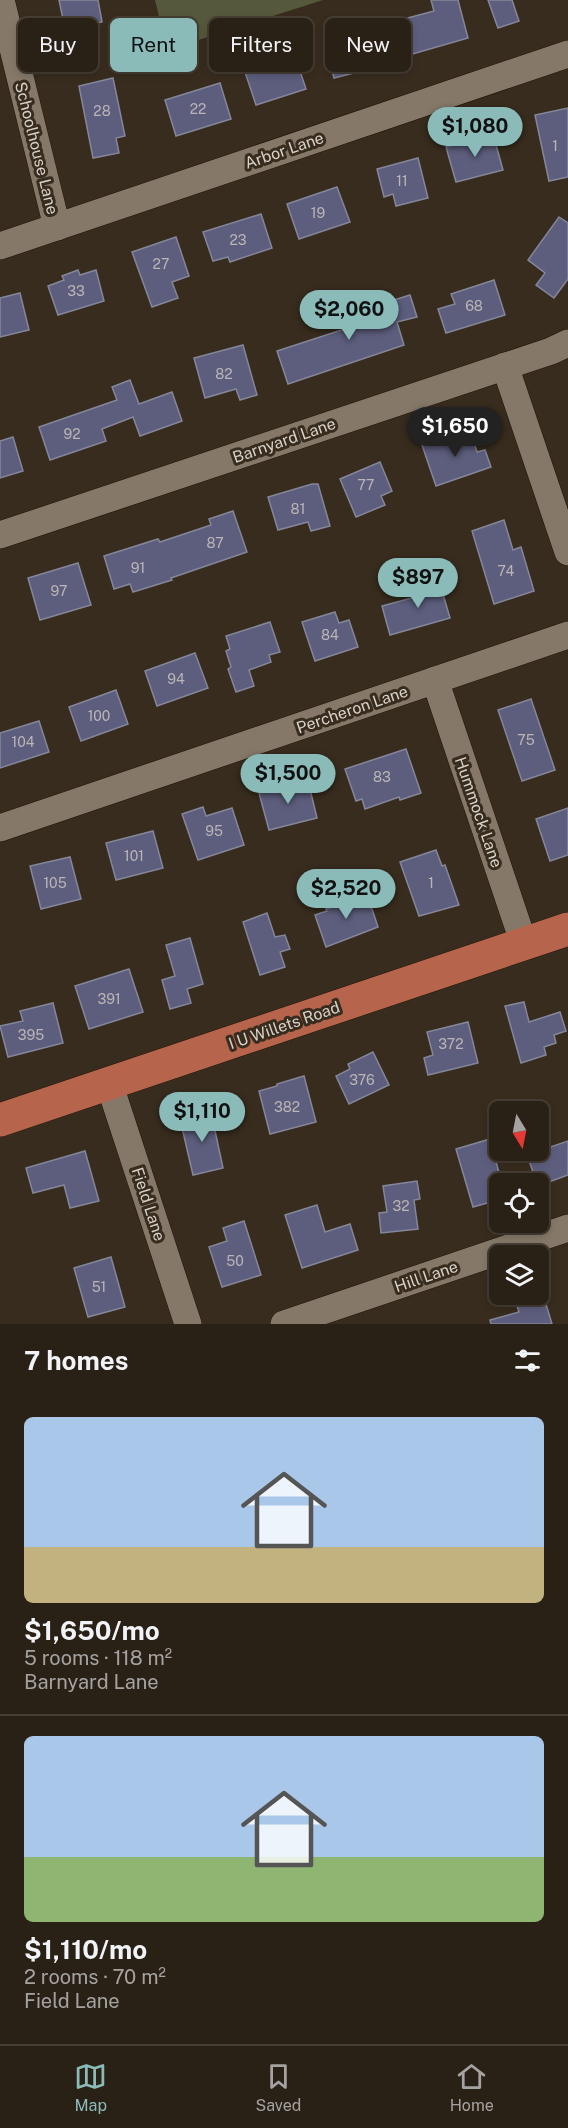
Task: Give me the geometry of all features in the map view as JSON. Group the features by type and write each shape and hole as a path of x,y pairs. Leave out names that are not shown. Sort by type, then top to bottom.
{"main road":[{"name":"I U Willets Road","path":"0,1120 568,929"}],"street":[{"name":"Schoolhouse Lane","path":"1,0 57,227"},
{"name":"Arbor Lane","path":"0,246 568,54"},
{"name":"Barnyard Lane","path":"0,535 551,351 568,343"},
{"path":"505,366 568,552"},
{"name":"Percheron Lane","path":"0,828 568,635"},
{"name":"Hummock Lane","path":"435,681 524,944"},
{"name":"Field Lane","path":"109,1083 188,1324"},
{"name":"Hill Lane","path":"284,1324 568,1228"}],"green space":[{"path":"155,0 323,0 267,18 209,18 209,37 197,40 197,18 159,18"}],"building":[{"path":"59,0 98,0 102,22 98,23 98,18 63,18"},
{"path":"431,0 458,0 468,38 411,54 411,18 408,18 434,11"},
{"path":"488,0 512,0 519,21 498,28"},
{"path":"245,72 300,72 306,89 256,105"},
{"path":"332,72 358,72 334,78"},
{"path":"113,78 125,136 116,138 119,153 93,158 79,86"},
{"path":"220,83 231,119 176,136 165,100"},
{"path":"568,108 568,177 549,181 535,115"},
{"path":"493,134 503,170 456,182 446,147"},
{"path":"418,158 428,198 396,206 393,194 384,197 377,169"},
{"path":"337,187 350,222 299,239 287,204"},
{"path":"261,214 272,248 230,262 228,257 213,261 203,232"},
{"path":"559,217 568,223 568,279 554,298 536,285 545,273 528,260"},
{"path":"176,237 189,276 172,282 178,298 152,307 132,252"},
{"path":"78,270 80,275 96,270 104,301 58,315 48,286 64,280 62,276"},
{"path":"494,280 505,315 446,333 438,309 455,304 451,294"},
{"path":"20,293 29,330 0,337 0,298"},
{"path":"410,295 417,317 397,322 404,345 288,384 277,351 357,325 353,313"},
{"path":"243,345 257,395 240,400 236,389 205,398 194,358"},
{"path":"130,380 139,404 172,392 182,421 140,436 133,417 102,429 106,441 50,460 39,427 117,400 112,387"},
{"path":"470,430 477,452 485,450 491,467 436,486 422,445"},
{"path":"13,437 23,471 0,478 0,441"},
{"path":"380,462 392,491 381,496 385,505 356,517 340,479"},
{"path":"318,484 330,526 311,531 308,522 278,530 268,497"},
{"path":"233,511 247,552 133,592 130,584 114,589 104,556 158,539 160,542 211,525 209,519"},
{"path":"504,520 513,550 521,547 534,591 494,604 472,531"},
{"path":"78,563 91,605 40,620 28,578"},
{"path":"438,577 450,618 390,635 382,606 423,595 419,582"},
{"path":"335,612 339,623 349,620 358,647 315,661 302,622"},
{"path":"270,622 280,652 269,655 271,662 249,670 254,686 236,692 228,669 231,667 226,651 230,649 226,636"},
{"path":"195,653 208,688 157,706 145,671"},
{"path":"116,690 128,724 81,741 69,707"},
{"path":"531,699 555,770 522,781 498,710"},
{"path":"39,721 49,752 0,768 0,733"},
{"path":"406,749 421,793 400,800 399,797 365,809 362,799 356,801 345,769"},
{"path":"308,781 317,818 269,830 259,793"},
{"path":"203,807 206,816 232,808 244,845 198,860 182,814"},
{"path":"568,808 568,855 550,861 536,819"},
{"path":"153,831 163,868 116,880 106,843"},
{"path":"436,850 442,866 445,865 459,905 419,916 400,862"},
{"path":"70,857 81,899 41,909 30,866"},
{"path":"364,893 378,927 326,947 315,915"},
{"path":"267,913 275,937 285,935 290,949 280,952 285,967 260,975 243,922"},
{"path":"190,938 203,984 187,989 191,1003 170,1009 162,980 175,976 166,945"},
{"path":"129,969 143,1012 89,1029 75,986"},
{"path":"524,1002 529,1022 560,1012 566,1031 554,1035 556,1043 544,1047 546,1055 521,1063 505,1006"},
{"path":"53,1003 63,1043 8,1057 0,1026 23,1021 20,1011"},
{"path":"468,1022 478,1063 428,1075 424,1058 433,1055 427,1032"},
{"path":"373,1052 389,1085 349,1104 336,1076 350,1069 348,1064"},
{"path":"304,1076 316,1122 270,1134 259,1091"},
{"path":"211,1112 223,1168 193,1175 180,1119"},
{"path":"489,1139 489,1161 496,1161 499,1173 489,1173 489,1203 473,1207 456,1149"},
{"path":"568,1141 568,1175 549,1182 549,1173 533,1173 529,1161 549,1161 549,1147"},
{"path":"85,1151 99,1201 70,1208 64,1185 33,1193 26,1168"},
{"path":"417,1181 420,1199 414,1200 418,1229 381,1233 379,1213 387,1212 383,1186"},
{"path":"317,1205 325,1232 350,1224 358,1250 302,1268 285,1215"},
{"path":"244,1221 261,1275 222,1287 209,1247 227,1241 223,1228"},
{"path":"111,1257 125,1307 88,1317 74,1268"},
{"path":"517,1305 546,1305 552,1324 491,1324 490,1320 519,1312"}]}
